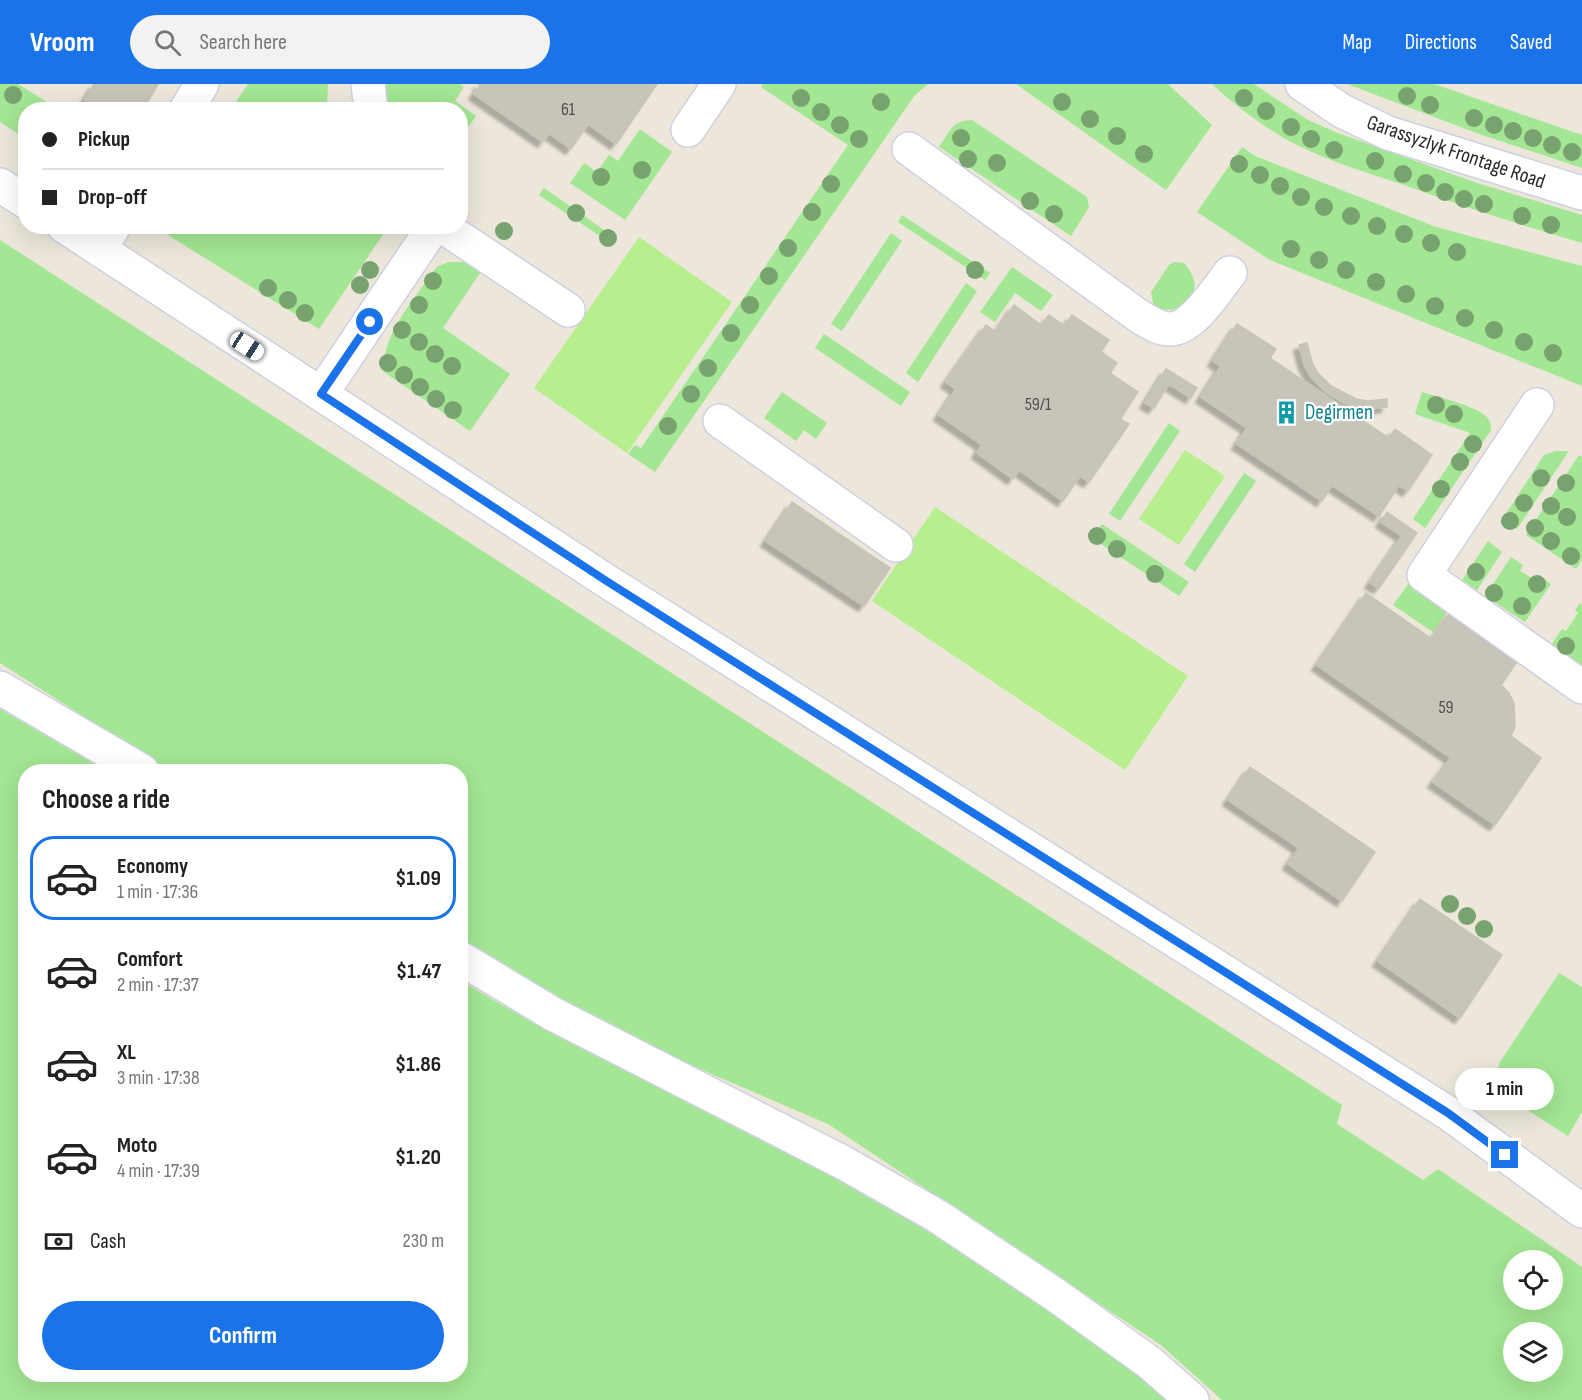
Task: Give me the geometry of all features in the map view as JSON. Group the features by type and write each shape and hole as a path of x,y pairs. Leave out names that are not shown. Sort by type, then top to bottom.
{"street":[{"path":"191,102 202,84"},
{"path":"368,84 370,102"},
{"path":"688,130 719,84"},
{"name":"Garassyzlyk Frontage Road","path":"1302,84 1342,111 1388,133 1582,193"},
{"path":"909,149 1156,327 1171,329 1184,325 1198,314 1230,273"},
{"path":"0,185 18,197"},
{"path":"321,394 429,234"},
{"path":"454,234 568,310"},
{"path":"107,238 321,394 608,582 1448,1113 1582,1211"},
{"path":"1537,405 1424,575 1582,687"},
{"path":"720,421 896,545"},
{"path":"0,688 130,764"},
{"path":"468,963 553,1014 843,1163 937,1216 1057,1296 1150,1363 1192,1400"}],"green space":[{"path":"0,84 18,84 47,102 18,102 18,134 0,122"},
{"path":"248,84 328,84 327,102 236,102"},
{"path":"386,84 459,84 464,87 456,102 386,102"},
{"path":"763,84 928,84 915,95 655,472 628,454 635,445 641,448 848,145 761,87"},
{"path":"1016,84 1168,84 1212,125 1166,190"},
{"path":"1212,84 1254,84 1308,120 1338,133 1474,182 1582,215 1582,243 1448,201 1310,151 1264,125"},
{"path":"1347,84 1434,84 1582,135 1582,168 1482,135"},
{"path":"468,110 476,116 468,128"},
{"path":"972,120 1087,197 1089,207 1071,236 939,147 955,125"},
{"path":"640,129 672,152 625,220 570,183 584,163 597,172 609,155 618,161"},
{"path":"1242,147 1255,156 1436,227 1582,266 1582,386 1270,260 1197,212"},
{"path":"544,188 614,237 610,243 539,195"},
{"path":"902,215 990,273 985,280 898,222"},
{"path":"891,233 902,241 842,331 831,324"},
{"path":"166,234 383,234 319,329"},
{"path":"639,237 732,302 627,453 534,388"},
{"path":"0,240 1342,1105 1337,1124 1423,1180 1438,1169 1557,1250 1503,1250 1503,1310 1563,1310 1563,1254 1582,1267 1582,1400 1222,1400 1161,1345 828,1124 630,1039 468,950 468,764 158,764 0,663"},
{"path":"449,262 470,262 484,267 443,328 510,374 470,431 384,372 387,346 399,320 431,274 438,266"},
{"path":"1174,262 1184,263 1191,273 1194,292 1191,299 1176,309 1166,310 1154,307 1151,292 1169,265"},
{"path":"1012,267 1053,295 1041,311 1015,293 995,322 980,312"},
{"path":"966,283 977,291 918,382 906,373"},
{"path":"824,334 910,392 901,406 815,348"},
{"path":"782,392 827,423 816,439 804,430 796,441 764,418"},
{"path":"1422,392 1478,411 1485,415 1491,424 1491,430 1425,528 1413,519 1470,433 1415,414"},
{"path":"1169,423 1180,431 1120,521 1109,514"},
{"path":"1185,450 1225,476 1179,545 1139,519"},
{"path":"1555,451 1569,451 1517,529 1502,520 1544,455"},
{"path":"1579,455 1582,457 1582,560 1576,569 1526,535"},
{"path":"1244,473 1256,481 1195,572 1184,564"},
{"path":"935,507 1188,676 1125,770 872,601"},
{"path":"1102,524 1189,582 1179,596 1092,538"},
{"path":"1488,541 1502,552 1477,590 1462,580"},
{"path":"1511,557 1523,565 1520,571 1535,580 1539,575 1551,584 1525,622 1485,596"},
{"path":"1409,583 1448,610 1433,632 1393,605"},
{"path":"1580,603 1582,605 1582,670 1549,648 1562,629 1566,631 1578,613 1575,610"},
{"path":"0,709 95,764 18,764 18,1382 468,1382 468,985 535,1024 832,1171 938,1233 1053,1307 1171,1400 0,1400"},
{"path":"1559,973 1582,987 1582,1112 1568,1136 1493,1088 1500,1062"}],"building":[{"path":"94,84 158,84 148,102 88,102 85,100"},
{"path":"478,84 657,84 616,144 588,124 571,149 549,133 543,142 474,94 480,86"},
{"path":"1014,305 1041,325 1049,315 1117,363 1110,373 1138,392 1120,419 1129,424 1089,482 1080,476 1063,501 1019,470 1013,479 977,453 982,445 939,415 956,389 946,382 986,325 996,332"},
{"path":"1072,315 1109,340 1101,352 1064,326"},
{"name":"Degirmen","path":"1237,324 1276,349 1270,358 1389,438 1395,429 1432,455 1408,491 1399,485 1379,516 1332,485 1322,501 1237,444 1247,428 1201,397 1221,366 1213,361"},
{"path":"1307,343 1317,372 1331,386 1356,399 1368,401 1387,399 1387,407 1369,409 1355,407 1326,392 1310,375 1304,364 1299,345"},
{"path":"1166,369 1197,388 1191,398 1169,384 1154,408 1145,403"},
{"path":"792,502 890,568 864,606 766,541"},
{"path":"1387,512 1417,533 1379,588 1370,583 1402,536 1381,522"},
{"path":"1366,593 1432,639 1452,610 1520,657 1501,685 1509,693 1514,703 1515,727 1511,736 1541,758 1495,825 1433,782 1451,758 1317,665"},
{"path":"1250,767 1321,815 1299,848 1228,800"},
{"path":"1321,815 1375,852 1342,901 1288,864"},
{"path":"1420,899 1502,955 1460,1018 1378,961"}],"place":[{"name":"Degirmen","path":"1287,412"}],"route":[{"path":"370,322 321,394 608,582 1448,1113 1505,1155"}]}
